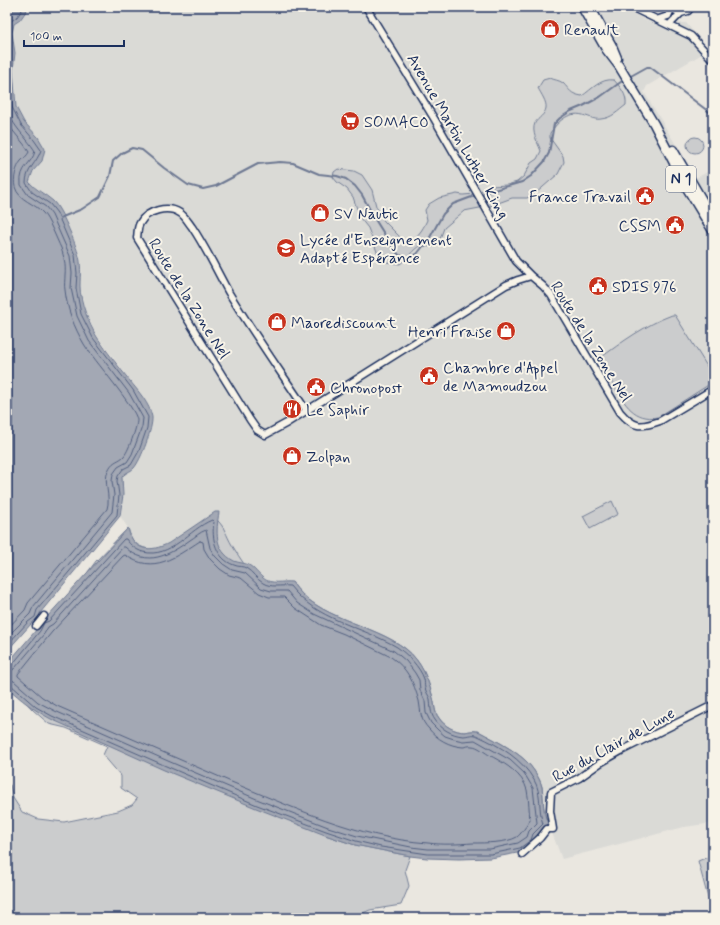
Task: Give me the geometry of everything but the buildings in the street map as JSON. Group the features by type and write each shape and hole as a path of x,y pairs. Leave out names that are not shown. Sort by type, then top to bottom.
{"main road":[{"name":"N 1","path":"585,7 612,46 621,69 654,124 679,175 713,231"},
{"name":"N 1","path":"654,124 664,135 713,218"}],"street":[{"name":"Avenue Martin Luther King","path":"366,7 432,114 516,261 531,276"},
{"path":"631,7 691,36 713,60"},
{"path":"659,20 668,16 672,7 677,12 681,13"},
{"path":"669,25 681,13 688,11 692,7"},
{"name":"Route de la Zone Nel","path":"306,410 229,293 207,250 180,212 163,208 149,214 140,221 137,238 257,430 265,436 506,285 531,276 551,295 620,412 634,425 651,424 660,421 713,389"},
{"path":"36,626 44,616"},
{"name":"Rue du Clair de Lune","path":"522,854 540,838 547,829 553,829 550,811 551,792 579,778 600,763 621,751 713,705"}],"shaded area":[{"path":"30,7 622,7 643,19 668,30 678,23 686,23 709,50 647,86 644,92 696,178 713,169 713,823 684,827 562,859 545,818 541,785 536,775 515,753 479,731 456,731 444,724 438,718 434,709 434,699 423,668 413,655 399,644 318,607 303,596 292,582 272,582 264,579 250,566 242,563 216,532 219,513 161,548 141,548 131,540 128,528 120,516 122,509 123,487 121,481 125,472 130,471 143,452 151,429 152,416 146,403 136,388 97,336 85,312 80,287 81,274 79,254 60,211 53,201 34,188 29,182 45,149 24,122 16,107 12,33 14,24 20,20"},
{"path":"550,78 563,83 573,93 582,96 601,82 614,80 624,95 626,105 615,114 605,118 596,119 575,114 561,120 550,133 550,138 563,156 564,162 558,174 535,194 527,198 512,198 490,206 464,211 444,228 440,239 433,247 418,247 400,264 386,262 379,257 368,228 360,218 353,197 347,189 333,177 334,172 338,169 354,171 362,175 372,190 376,206 384,221 405,242 409,241 416,237 423,228 427,220 425,210 429,204 439,198 457,194 475,194 491,186 507,185 517,182 524,176 531,163 537,159 541,151 535,137 534,126 536,121 544,113 546,106 538,88 543,80"},
{"path":"695,137 702,142 703,145 698,152 695,153 688,148 687,145 692,138"},
{"path":"672,315 675,315 713,376 713,382 658,417 650,418 636,414 626,405 599,359 643,329"},
{"path":"612,501 618,514 590,529 583,516"},
{"path":"216,519 258,584 288,590 292,582 302,594 330,613 392,640 406,649 412,654 424,671 434,701 436,713 444,724 457,731 480,732 510,749 531,766 540,780 543,792 544,811 549,825 536,836 535,841 325,835 355,845 410,856 405,870 409,886 401,905 370,910 351,918 7,918 7,782 10,785 13,798 22,812 38,819 64,822 118,811 132,805 137,799 121,788 121,776 103,755 107,746 66,728 49,724 33,710 7,682 96,561 128,528 132,540 140,546 148,549 149,555"},
{"path":"713,855 713,896 708,898 698,861"}],"water":[{"path":"7,7 29,7 20,20 14,24 12,33 15,53 13,70 16,107 24,122 38,137 45,149 42,161 33,171 29,182 53,201 64,218 79,257 80,292 88,319 101,343 149,407 152,417 149,436 137,464 122,477 123,495 120,516 40,613 40,617 46,618 128,528 130,536 138,545 143,548 155,548 169,543 215,512 219,512 217,527 218,540 227,557 234,561 249,565 266,580 273,582 292,582 302,594 330,613 392,640 406,649 412,654 424,671 434,701 436,713 444,724 457,731 480,732 510,749 528,763 540,780 543,792 544,811 549,825 536,836 535,841 522,852 491,858 427,858 355,845 256,808 164,770 51,719 17,696 7,687 7,664 37,629 38,622 35,621 31,624 7,651"}],"waterway":[{"path":"629,77 647,67 650,67 713,115"},
{"path":"60,218 82,209 100,197 110,176 113,161 122,153 132,148 142,150 188,185 203,189 216,186 258,164 280,162 293,163 319,174 337,176 346,179 355,186 362,195 393,248 399,255 409,258 417,254 429,239 443,214 453,204 477,195 522,182 531,176 544,162 549,153 554,124 571,111 600,97 625,79"}],"place":[{"name":"Renault","path":"550,29"},
{"name":"SOMACO","path":"350,121"},
{"name":"France Travail","path":"645,196"},
{"name":"SV Nautic","path":"320,213"},
{"name":"CSSM","path":"675,225"},
{"name":"Lycée d'Enseignement Adapté Espérance","path":"286,248"},
{"name":"SDIS 976","path":"598,286"},
{"name":"Maorediscount","path":"277,322"},
{"name":"Henri Fraise","path":"506,331"},
{"name":"Chambre d'Appel de Mamoudzou","path":"429,376"},
{"name":"Chronopost","path":"316,387"},
{"name":"Le Saphir","path":"292,409"},
{"name":"Zolpan","path":"292,456"}]}
